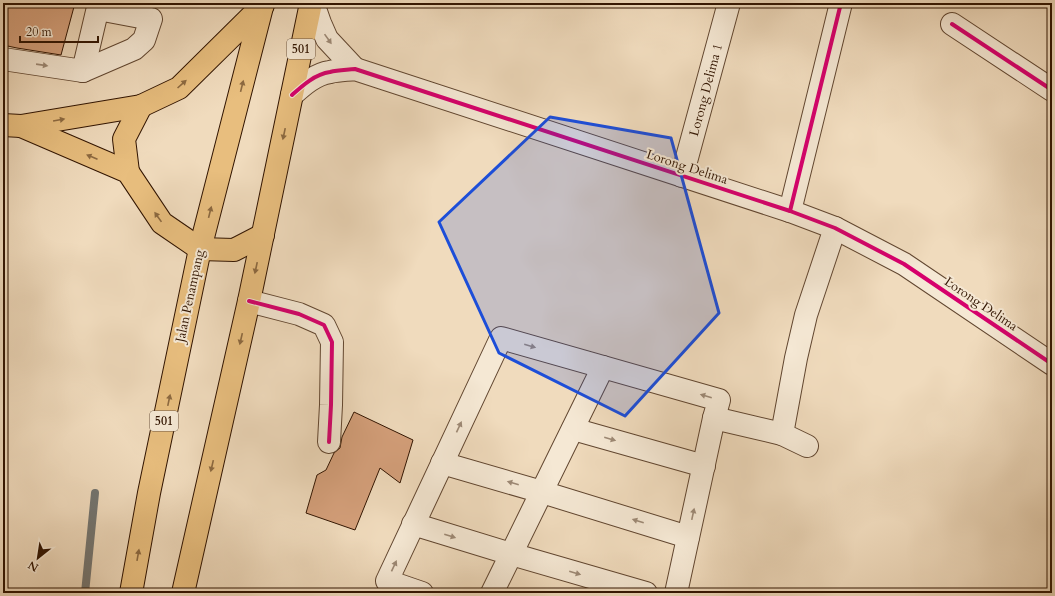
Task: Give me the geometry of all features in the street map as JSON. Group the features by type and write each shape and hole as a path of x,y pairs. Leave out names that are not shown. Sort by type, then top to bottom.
{"main road":[{"name":"501","path":"183,593 249,301 312,3"},
{"path":"12,126 140,106 178,88 263,4"},
{"name":"Jalan Penampang","path":"131,593 149,493 200,249 263,4"},
{"path":"140,106 124,139 128,172 162,223 200,249 234,250 263,235"},
{"path":"12,126 128,172"}],"street":[{"name":"Lorong Delima","path":"312,3 327,39 355,69"},
{"name":"Lorong Delima 1","path":"682,176 729,3"},
{"path":"790,211 841,3"},
{"path":"3,59 83,71 134,49 144,40 151,19 99,6 83,71"},
{"path":"952,24 1052,90"},
{"name":"Lorong Delima","path":"292,96 314,78 328,72 355,69 790,211 835,228 904,264 1052,364"},
{"path":"782,434 796,358 806,315 835,228"},
{"path":"249,301 300,314 324,325 332,342 331,406 328,442"},
{"path":"422,593 387,581 501,338 719,400 676,593"},
{"path":"492,593 603,367"},
{"path":"714,418 782,434 807,446"},
{"path":"573,429 704,466"},
{"path":"442,463 688,537"},
{"path":"413,524 646,593"}],"highlighted area":[{"path":"550,117 671,138 719,313 625,416 499,353 439,222"}],"building":[{"path":"3,3 75,3 61,55 3,45"},
{"path":"354,412 413,440 400,483 380,468 355,530 306,513 317,475 326,470 334,453 340,448 342,437"}],"waterway":[{"path":"85,593 95,493"}],"cycle path":[{"path":"790,211 841,3"},
{"path":"952,24 1052,90"},
{"path":"292,95 319,75 333,71 355,69 790,211 835,228 904,264 1052,364"},
{"path":"249,301 299,314 324,325 332,342 329,442"}]}
